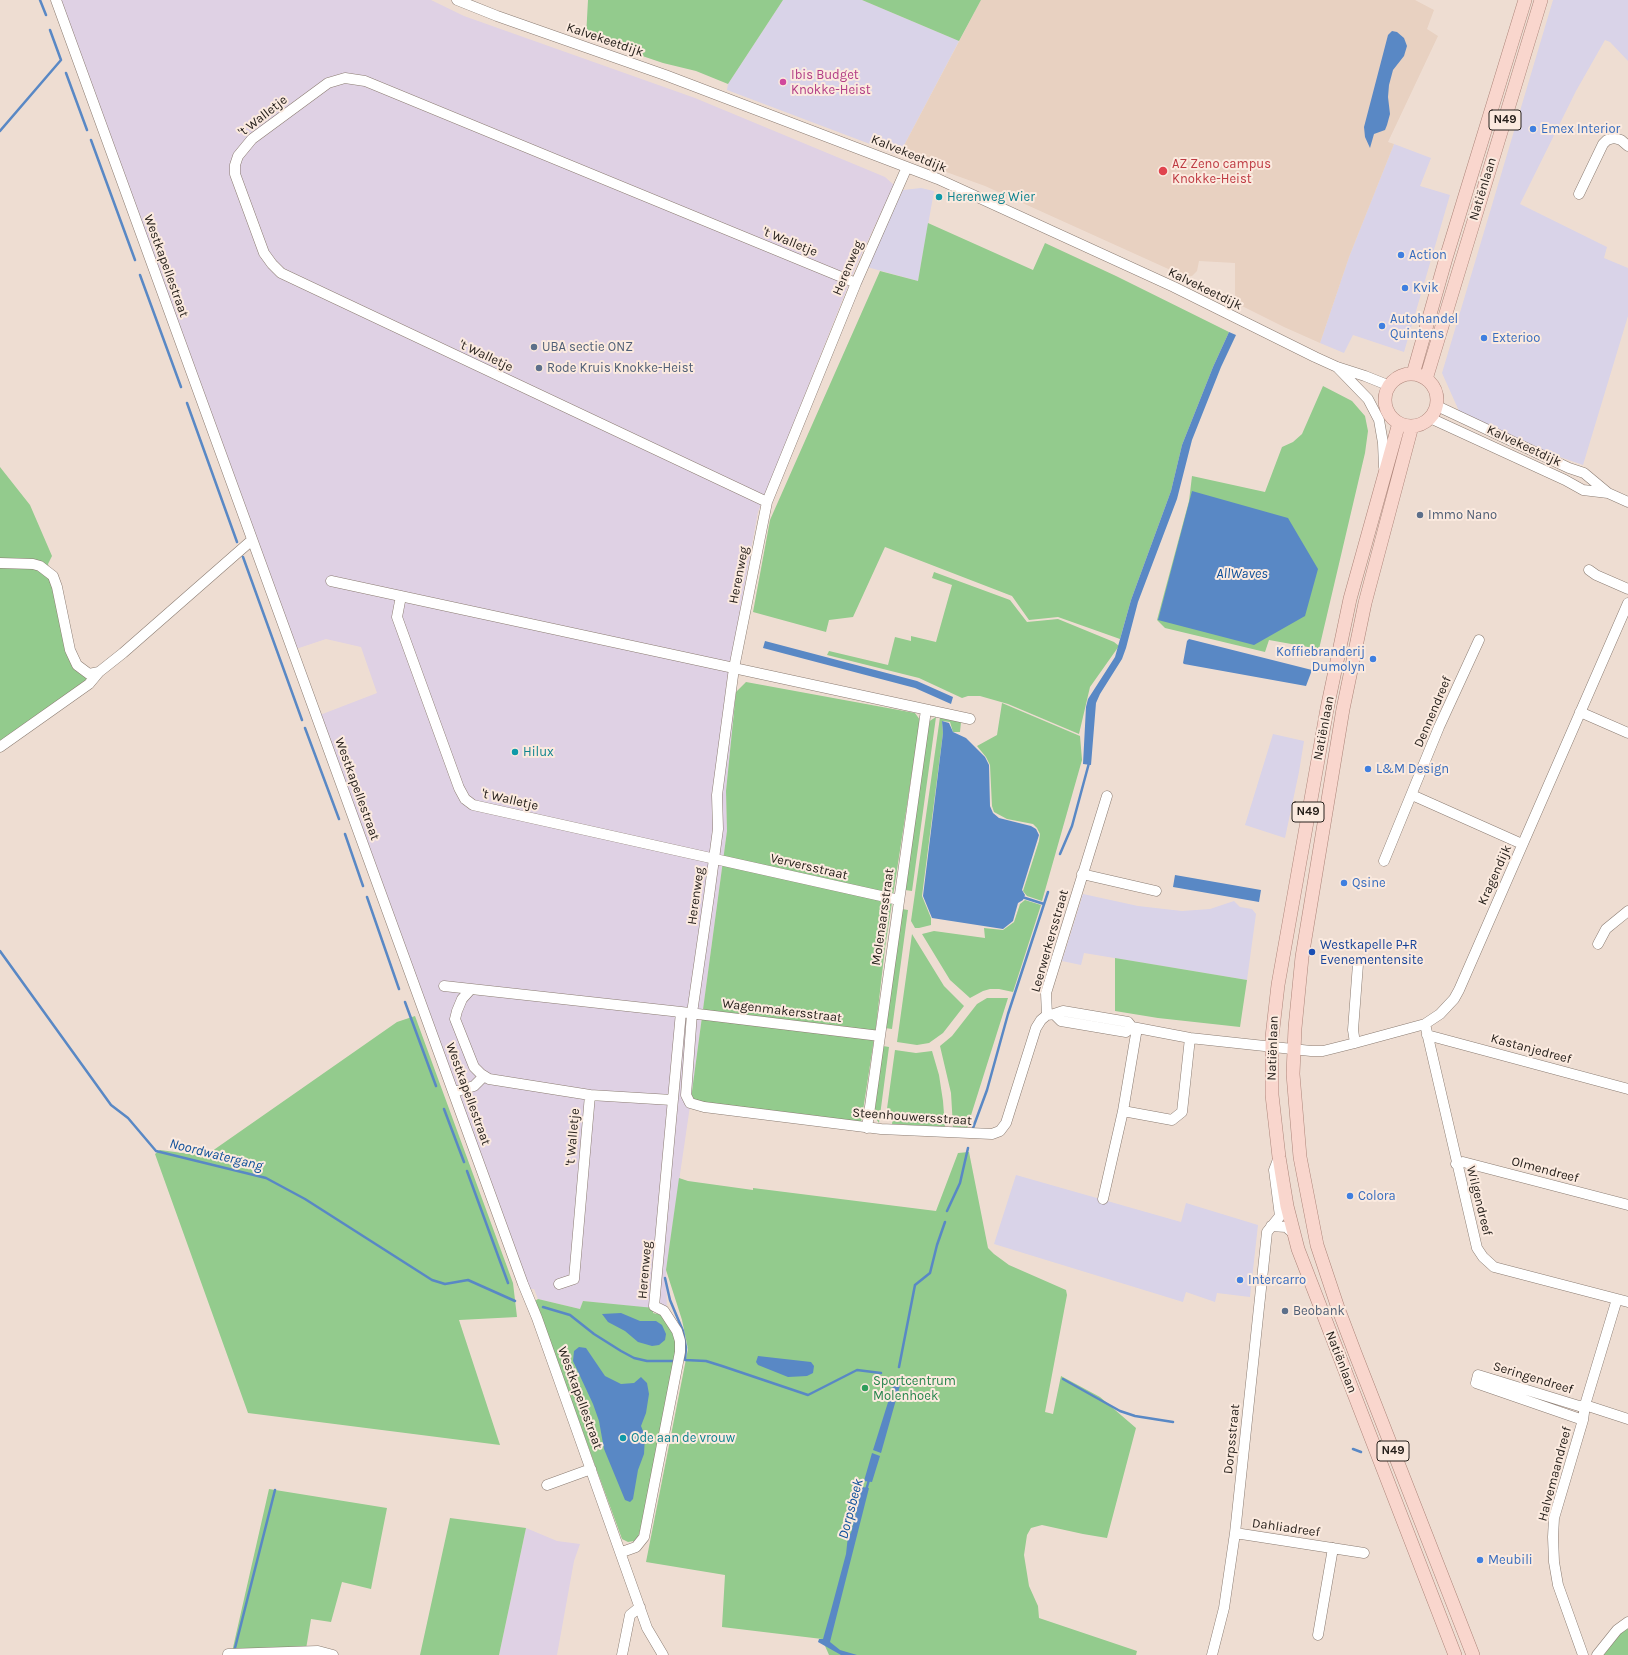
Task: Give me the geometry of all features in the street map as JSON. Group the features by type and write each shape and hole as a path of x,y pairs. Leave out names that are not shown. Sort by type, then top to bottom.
{"main road":[{"name":"Natiënlaan","path":"1413,374 1446,258 1525,0"},
{"name":"Natiënlaan","path":"1426,379 1541,0"},
{"path":"1413,374 1426,379 1434,388 1437,400 1436,406 1430,418 1422,424 1406,424 1391,416 1386,406 1386,396 1390,386 1398,378 1413,374"},
{"name":"Natiënlaan","path":"1406,424 1384,474 1350,599 1333,679 1279,978 1272,1047 1272,1095 1278,1157 1286,1206 1293,1233 1312,1288 1455,1655"},
{"name":"Natiënlaan","path":"1406,424 1365,603 1343,709 1302,957 1293,1074 1300,1157 1317,1245 1347,1334 1473,1655"}],"street":[{"name":"Westkapellestraat","path":"56,0 622,1552 647,1628 663,1655"},
{"name":"Kalvekeetdijk","path":"457,0 496,16 664,75 938,179 1174,287 1337,367 1390,386"},
{"name":"'t Walletje","path":"767,502 281,273 264,253 235,174 235,165 238,156 252,138 328,83 345,78 365,81 856,283"},
{"path":"1579,194 1603,144 1607,140 1614,138 1621,140 1628,146"},
{"name":"Herenweg","path":"690,1103 686,1095 685,1087 692,1013 718,829 717,795 734,668 767,502 856,283 907,167"},
{"name":"Kalvekeetdijk","path":"1337,367 1368,399 1379,420 1383,443 1384,474"},
{"name":"Kalvekeetdijk","path":"1436,406 1562,465 1584,473 1608,493 1628,502"},
{"name":"Kalvekeetdijk","path":"1430,418 1565,480 1583,490 1608,493"},
{"path":"0,747 89,684 99,672 123,653 252,540"},
{"path":"0,563 33,564 50,572 57,587 70,650 77,665 89,674 99,672"},
{"path":"1589,570 1596,575 1628,589"},
{"path":"331,580 970,719"},
{"name":"'t Walletje","path":"401,596 397,617 459,788 465,799 473,805 489,809 714,858"},
{"name":"Kragendijk","path":"1294,1049 1304,1051 1323,1051 1425,1024 1440,1014 1454,999 1628,603"},
{"name":"Dennendreef","path":"1384,861 1439,727 1479,640"},
{"name":"Molenaarsstraat","path":"867,1128 926,710"},
{"path":"1580,712 1628,733"},
{"path":"1412,795 1522,844"},
{"name":"Leerwerkersstraat","path":"1051,1014 1046,993 1107,796"},
{"name":"Verversstraat","path":"714,858 899,900"},
{"path":"1082,874 1156,891"},
{"path":"1598,944 1606,929 1628,911"},
{"path":"1355,1043 1353,1030 1358,964"},
{"path":"444,986 681,1012"},
{"path":"454,1092 474,1086 484,1076 474,1067 455,1019 462,999 471,989"},
{"name":"Herenweg","path":"622,1552 636,1547 644,1537 680,1352 680,1341 677,1331 664,1311 654,1306 681,1012"},
{"name":"Wagenmakersstraat","path":"681,1012 880,1036"},
{"path":"1051,1014 1061,1021 1126,1032 1134,1027 1190,1038 1294,1049"},
{"name":"Steenhouwersstraat","path":"690,1103 704,1107 867,1128 992,1134 1000,1131 1006,1123 1036,1028 1041,1020 1051,1014"},
{"name":"Wilgendreef","path":"1425,1024 1456,1164 1477,1248 1483,1257 1494,1267 1628,1302"},
{"path":"1103,1199 1122,1111 1134,1027"},
{"name":"Kastanjedreef","path":"1427,1035 1628,1089"},
{"path":"1122,1111 1172,1120 1182,1112 1190,1038"},
{"name":"'t Walletje","path":"484,1076 489,1079 590,1095 574,1279 559,1284"},
{"path":"590,1095 672,1100"},
{"name":"Dorpsstraat","path":"1212,1655 1224,1608 1236,1533 1267,1232 1274,1226 1280,1216 1274,1170 1278,1157"},
{"name":"Olmendreef","path":"1456,1164 1463,1162 1628,1205"},
{"path":"1274,1226 1286,1227 1293,1233"},
{"name":"Halvemaandreef","path":"1583,1655 1558,1585 1554,1562 1554,1518 1583,1420 1585,1405 1617,1299"},
{"name":"Seringendreef","path":"1583,1420 1476,1383 1478,1375 1579,1406 1585,1405 1628,1419"},
{"path":"547,1485 591,1469"},
{"name":"Dahliadreef","path":"1236,1533 1364,1553"},
{"name":"Dahliadreef","path":"1318,1635 1333,1548"},
{"path":"622,1655 630,1615 640,1607"},
{"path":"1597,1655 1617,1630 1628,1622"},
{"path":"228,1654 318,1651 333,1655"}],"shaded area":[{"path":"59,0 431,0 464,16 695,98 885,177 894,185 856,266 758,512 726,687 736,692 726,791 727,831 690,1106 666,1270 667,1310 583,1301 580,1309 538,1299 534,1289 530,1289 320,715 377,693 361,647 326,639 296,649"},
{"path":"783,0 862,0 959,41 899,155 727,90 728,84"},
{"name":"AZ Zeno campus Knokke-Heist","path":"981,0 1415,0 1434,10 1427,29 1438,36 1388,142 1394,144 1349,257 1320,343 1284,327 1237,302 1235,296 1235,263 1199,261 1197,271 1192,276 1186,277 985,186 899,155"},
{"path":"1553,0 1628,0 1628,61 1610,42 1605,40 1576,91 1520,204 1607,247 1604,258 1628,268 1628,316 1583,465 1554,455 1459,411 1442,373"},
{"path":"1394,144 1431,158 1420,186 1450,195 1404,352 1353,335 1344,353 1320,343 1349,257"},
{"path":"921,188 934,191 918,281 867,267 903,190"},
{"path":"1273,734 1304,741 1285,838 1245,825"},
{"path":"1083,894 1138,906 1182,911 1210,909 1234,901 1240,907 1252,909 1256,914 1247,980 1084,953 1081,965 1062,961"},
{"path":"1016,1175 1181,1222 1186,1203 1258,1225 1250,1297 1217,1293 1215,1302 1186,1292 1183,1302 994,1244"},
{"path":"526,1528 557,1541 580,1544 574,1561 557,1655 499,1655"}],"green space":[{"path":"588,0 783,0 728,84 696,71 663,63 586,37"},
{"path":"862,0 981,0 959,41"},
{"path":"928,223 1033,270 1045,243 1116,276 1229,332 1213,367 1182,445 1171,491 1131,600 1120,639 1058,617 1029,620 1012,596 885,547 853,617 829,620 826,632 753,612 770,520 880,271 918,281"},
{"path":"1323,386 1352,401 1365,416 1368,431 1365,453 1319,649 1269,640 1265,652 1165,628 1157,620 1189,501 1192,476 1265,492 1282,447 1293,442 1302,434"},
{"path":"0,467 30,505 52,556 48,564 56,594 65,642 88,679 0,742"},
{"path":"934,572 1010,600 1027,622 1058,619 1114,642 1119,646 1090,687 1079,734 1008,704 980,696 968,696 962,698 919,678 827,655 829,651 888,665 895,637 911,641 911,636 936,642 952,585 932,578"},
{"path":"746,682 915,713 920,720 885,948 876,1026 860,1130 690,1106 727,831 726,791 736,692"},
{"path":"1002,703 1080,736 1082,760 1042,901 1027,896 1023,891 1040,834 1033,824 1007,819 994,812 992,806 990,765 986,757 977,746 997,735"},
{"path":"936,717 912,891 905,890 928,722"},
{"path":"940,717 961,722 960,732 953,732 950,722 942,721 943,733 922,896 931,918 931,925 915,928 911,921"},
{"path":"1025,900 1041,905 1013,992 990,989 970,998 950,980 922,934 934,931 985,938 984,928 1003,930 1014,922 1020,904"},
{"path":"902,909 908,910 892,1029 885,1028"},
{"path":"912,934 944,986 964,1006 943,1033 929,1043 917,1045 897,1042"},
{"path":"1115,958 1247,980 1240,1027 1158,1018 1115,1011"},
{"path":"987,998 1008,998 967,1128 953,1127 951,1093 940,1046 952,1036 977,1004"},
{"path":"415,1016 513,1283 517,1317 459,1320 500,1445 248,1413 155,1154 160,1150 205,1156 397,1022"},
{"path":"883,1046 889,1047 879,1123 874,1116"},
{"path":"895,1050 916,1053 932,1051 939,1075 945,1127 892,1124 893,1117 886,1116"},
{"name":"Sportcentrum Molenhoek","path":"969,1152 988,1248 1009,1265 1066,1290 1067,1295 1045,1412 1053,1414 1061,1376 1100,1397 1136,1428 1107,1538 1042,1525 1031,1528 1027,1535 1024,1555 1029,1586 1038,1606 1039,1618 1137,1651 1136,1655 829,1655 822,1639 722,1627 725,1575 646,1562 688,1349 682,1320 666,1270 679,1178 688,1181 753,1190 753,1188 936,1211 958,1153"},
{"path":"538,1299 580,1309 583,1301 654,1308 653,1313 662,1315 675,1335 676,1353 641,1527 638,1537 634,1541 628,1542 622,1539 535,1301"},
{"path":"269,1489 387,1508 371,1589 342,1582 331,1622 311,1619 306,1649 232,1652"},
{"path":"450,1518 526,1528 499,1655 420,1655"},
{"path":"1628,1622 1628,1655 1597,1655"}],"water":[{"path":"1392,31 1397,32 1404,38 1407,46 1404,56 1393,70 1389,85 1388,97 1390,114 1387,125 1385,130 1374,134 1370,148 1365,137 1364,127 1388,35"},
{"path":"1229,332 1236,335 1221,367 1192,440 1177,499 1138,602 1126,648 1122,659 1096,703 1091,765 1083,764 1086,707 1088,699 1115,657 1131,600 1171,491 1182,445 1213,367"},
{"name":"AllWaves","path":"1192,491 1288,518 1318,569 1305,616 1254,645 1158,620"},
{"path":"1189,639 1312,670 1306,686 1184,664 1187,641"},
{"path":"765,641 917,681 953,697 951,704 915,688 763,648"},
{"path":"942,721 949,723 953,732 966,738 985,757 989,765 990,806 993,813 999,818 1031,826 1036,829 1039,835 1022,890 1025,895 1023,900 1018,903 1013,921 1003,929 932,918 923,896 943,733"},
{"path":"1175,875 1261,890 1259,902 1173,887"},
{"path":"621,1313 640,1321 656,1321 662,1325 666,1334 665,1340 659,1345 652,1346 638,1342 625,1331 608,1322 602,1314"},
{"path":"579,1347 586,1348 605,1376 621,1384 634,1383 641,1377 647,1383 649,1394 646,1413 641,1426 645,1436 644,1454 638,1470 633,1499 630,1502 625,1500 604,1449 599,1421 593,1404 573,1361 574,1351"},
{"path":"758,1356 811,1362 814,1366 813,1373 807,1376 788,1377 758,1365 756,1362"},
{"path":"895,1380 901,1382 881,1453 873,1450"},
{"path":"872,1453 880,1456 872,1482 864,1481"},
{"path":"862,1487 869,1488 830,1642 840,1650 857,1655 841,1655 818,1642 819,1639 823,1639 846,1554 848,1536 851,1533"}],"waterway":[{"path":"40,0 46,15"},
{"path":"0,131 61,60 50,30"},
{"path":"66,73 87,130"},
{"path":"91,140 135,260"},
{"path":"140,275 181,387"},
{"path":"187,403 237,542"},
{"path":"243,557 302,720"},
{"path":"305,728 339,819"},
{"path":"1060,854 1072,826 1089,763"},
{"path":"345,834 363,886"},
{"path":"973,1128 987,1090 1008,1014 1048,892"},
{"path":"367,897 399,989"},
{"path":"1022,897 1044,904"},
{"name":"Noordwatergang","path":"0,951 111,1105 128,1118 156,1151 266,1178 305,1199 432,1280 445,1284 468,1280 515,1301"},
{"path":"405,1002 436,1086"},
{"path":"444,1109 464,1162"},
{"path":"947,1211 960,1183 968,1148"},
{"path":"467,1171 508,1283"},
{"path":"899,1367 915,1285 930,1273 945,1222"},
{"name":"Noordwatergang","path":"665,1278 670,1300 683,1331 686,1348 685,1360 706,1361 808,1395 857,1370 881,1373"},
{"name":"Noordwatergang","path":"543,1307 570,1315 594,1334 634,1358 647,1361 673,1361"},
{"name":"Noordwatergang","path":"1063,1379 1120,1411 1135,1416 1173,1422"},
{"name":"Noordwatergang","path":"1353,1449 1361,1452"},
{"name":"Dorpsbeek","path":"866,1490 869,1480"},
{"path":"235,1648 275,1490"}],"place":[{"name":"Ibis Budget Knokke-Heist","path":"783,82"},
{"name":"Emex Interior","path":"1533,129"},
{"name":"AZ Zeno campus Knokke-Heist","path":"1163,171"},
{"name":"Herenweg Wier","path":"939,197"},
{"name":"Action","path":"1401,255"},
{"name":"Kvik","path":"1405,288"},
{"name":"Autohandel Quintens","path":"1382,326"},
{"name":"Exterioo","path":"1484,338"},
{"name":"UBA sectie ONZ","path":"534,347"},
{"name":"Rode Kruis Knokke-Heist","path":"539,368"},
{"name":"Immo Nano","path":"1420,515"},
{"name":"Koffiebranderij Dumolyn","path":"1373,659"},
{"name":"Hilux","path":"515,752"},
{"name":"L&M Design","path":"1368,769"},
{"name":"Qsine","path":"1344,883"},
{"name":"Westkapelle P+R Evenementensite","path":"1312,952"},
{"name":"Colora","path":"1350,1196"},
{"name":"Intercarro","path":"1240,1280"},
{"name":"Beobank","path":"1285,1311"},
{"name":"Sportcentrum Molenhoek","path":"865,1388"},
{"name":"Ode aan de vrouw","path":"623,1438"},
{"name":"Meubili","path":"1480,1560"}]}
